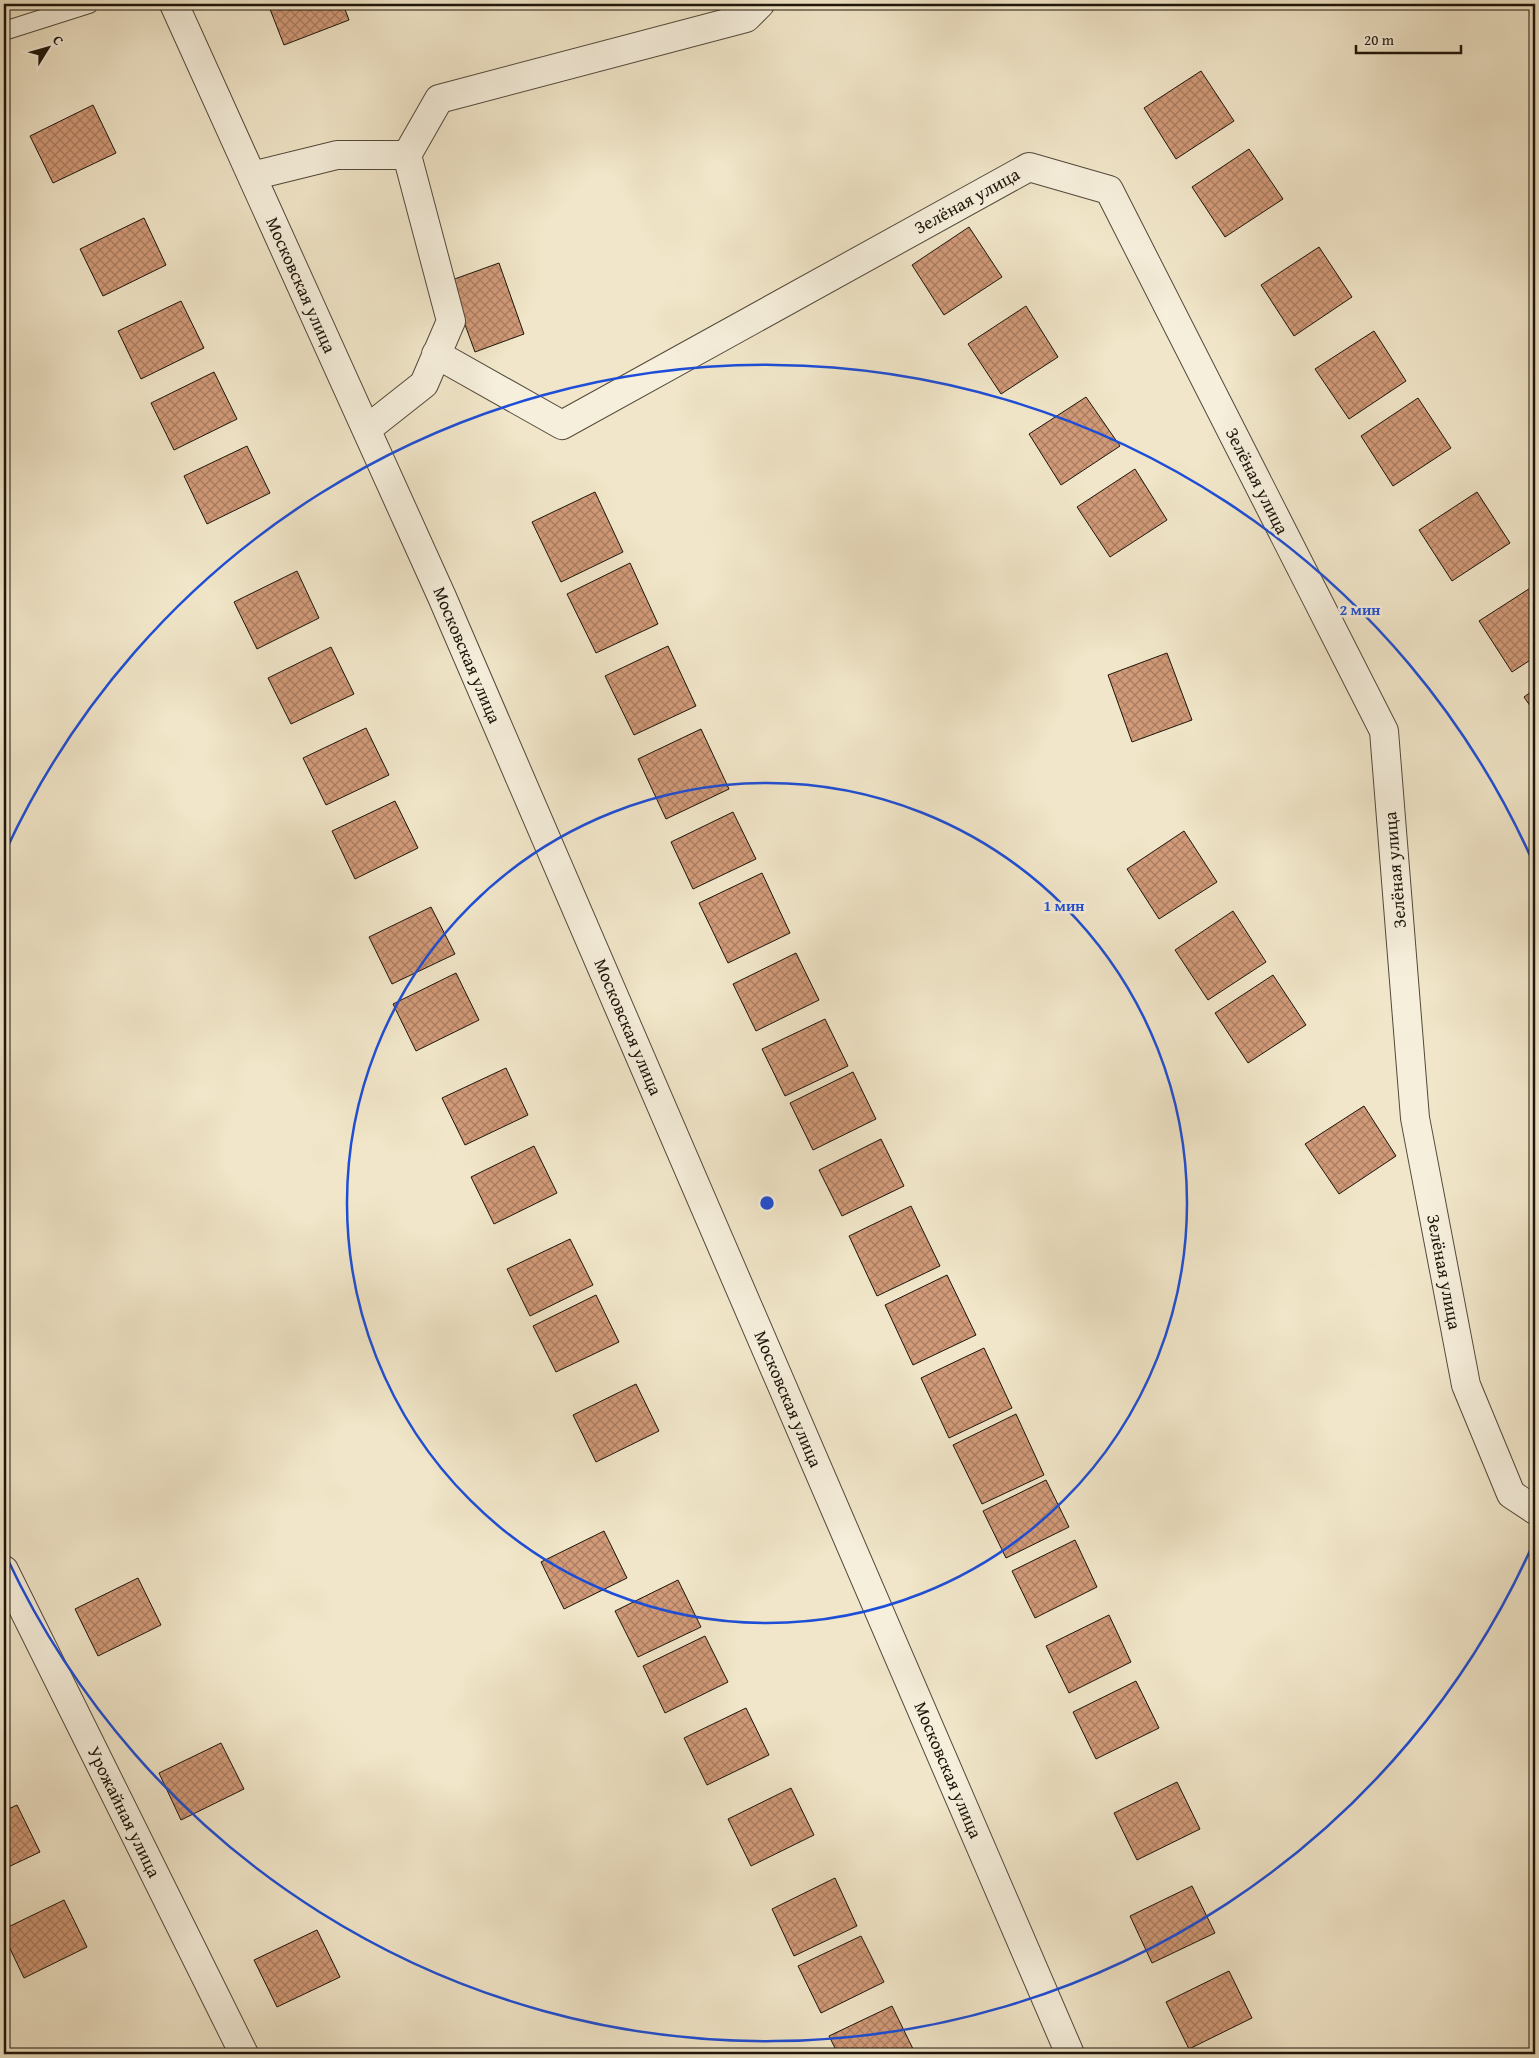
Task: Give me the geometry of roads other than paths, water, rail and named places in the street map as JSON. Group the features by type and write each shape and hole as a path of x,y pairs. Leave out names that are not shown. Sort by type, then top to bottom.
{"street":[{"name":"Московская улица","path":"174,4 442,596 1070,2054"},
{"path":"367,429 424,384 451,321 407,155 439,99 746,18 760,4"},
{"path":"252,176 337,155 407,155"},
{"name":"Зелёная улица","path":"436,354 562,424 1029,167 1108,190 1384,731 1415,1118 1464,1375 1466,1385 1511,1494 1535,1510"},
{"name":"Урожайная улица","path":"4,1570 244,2054"}],"lane":[{"path":"4,31 89,4"}]}
